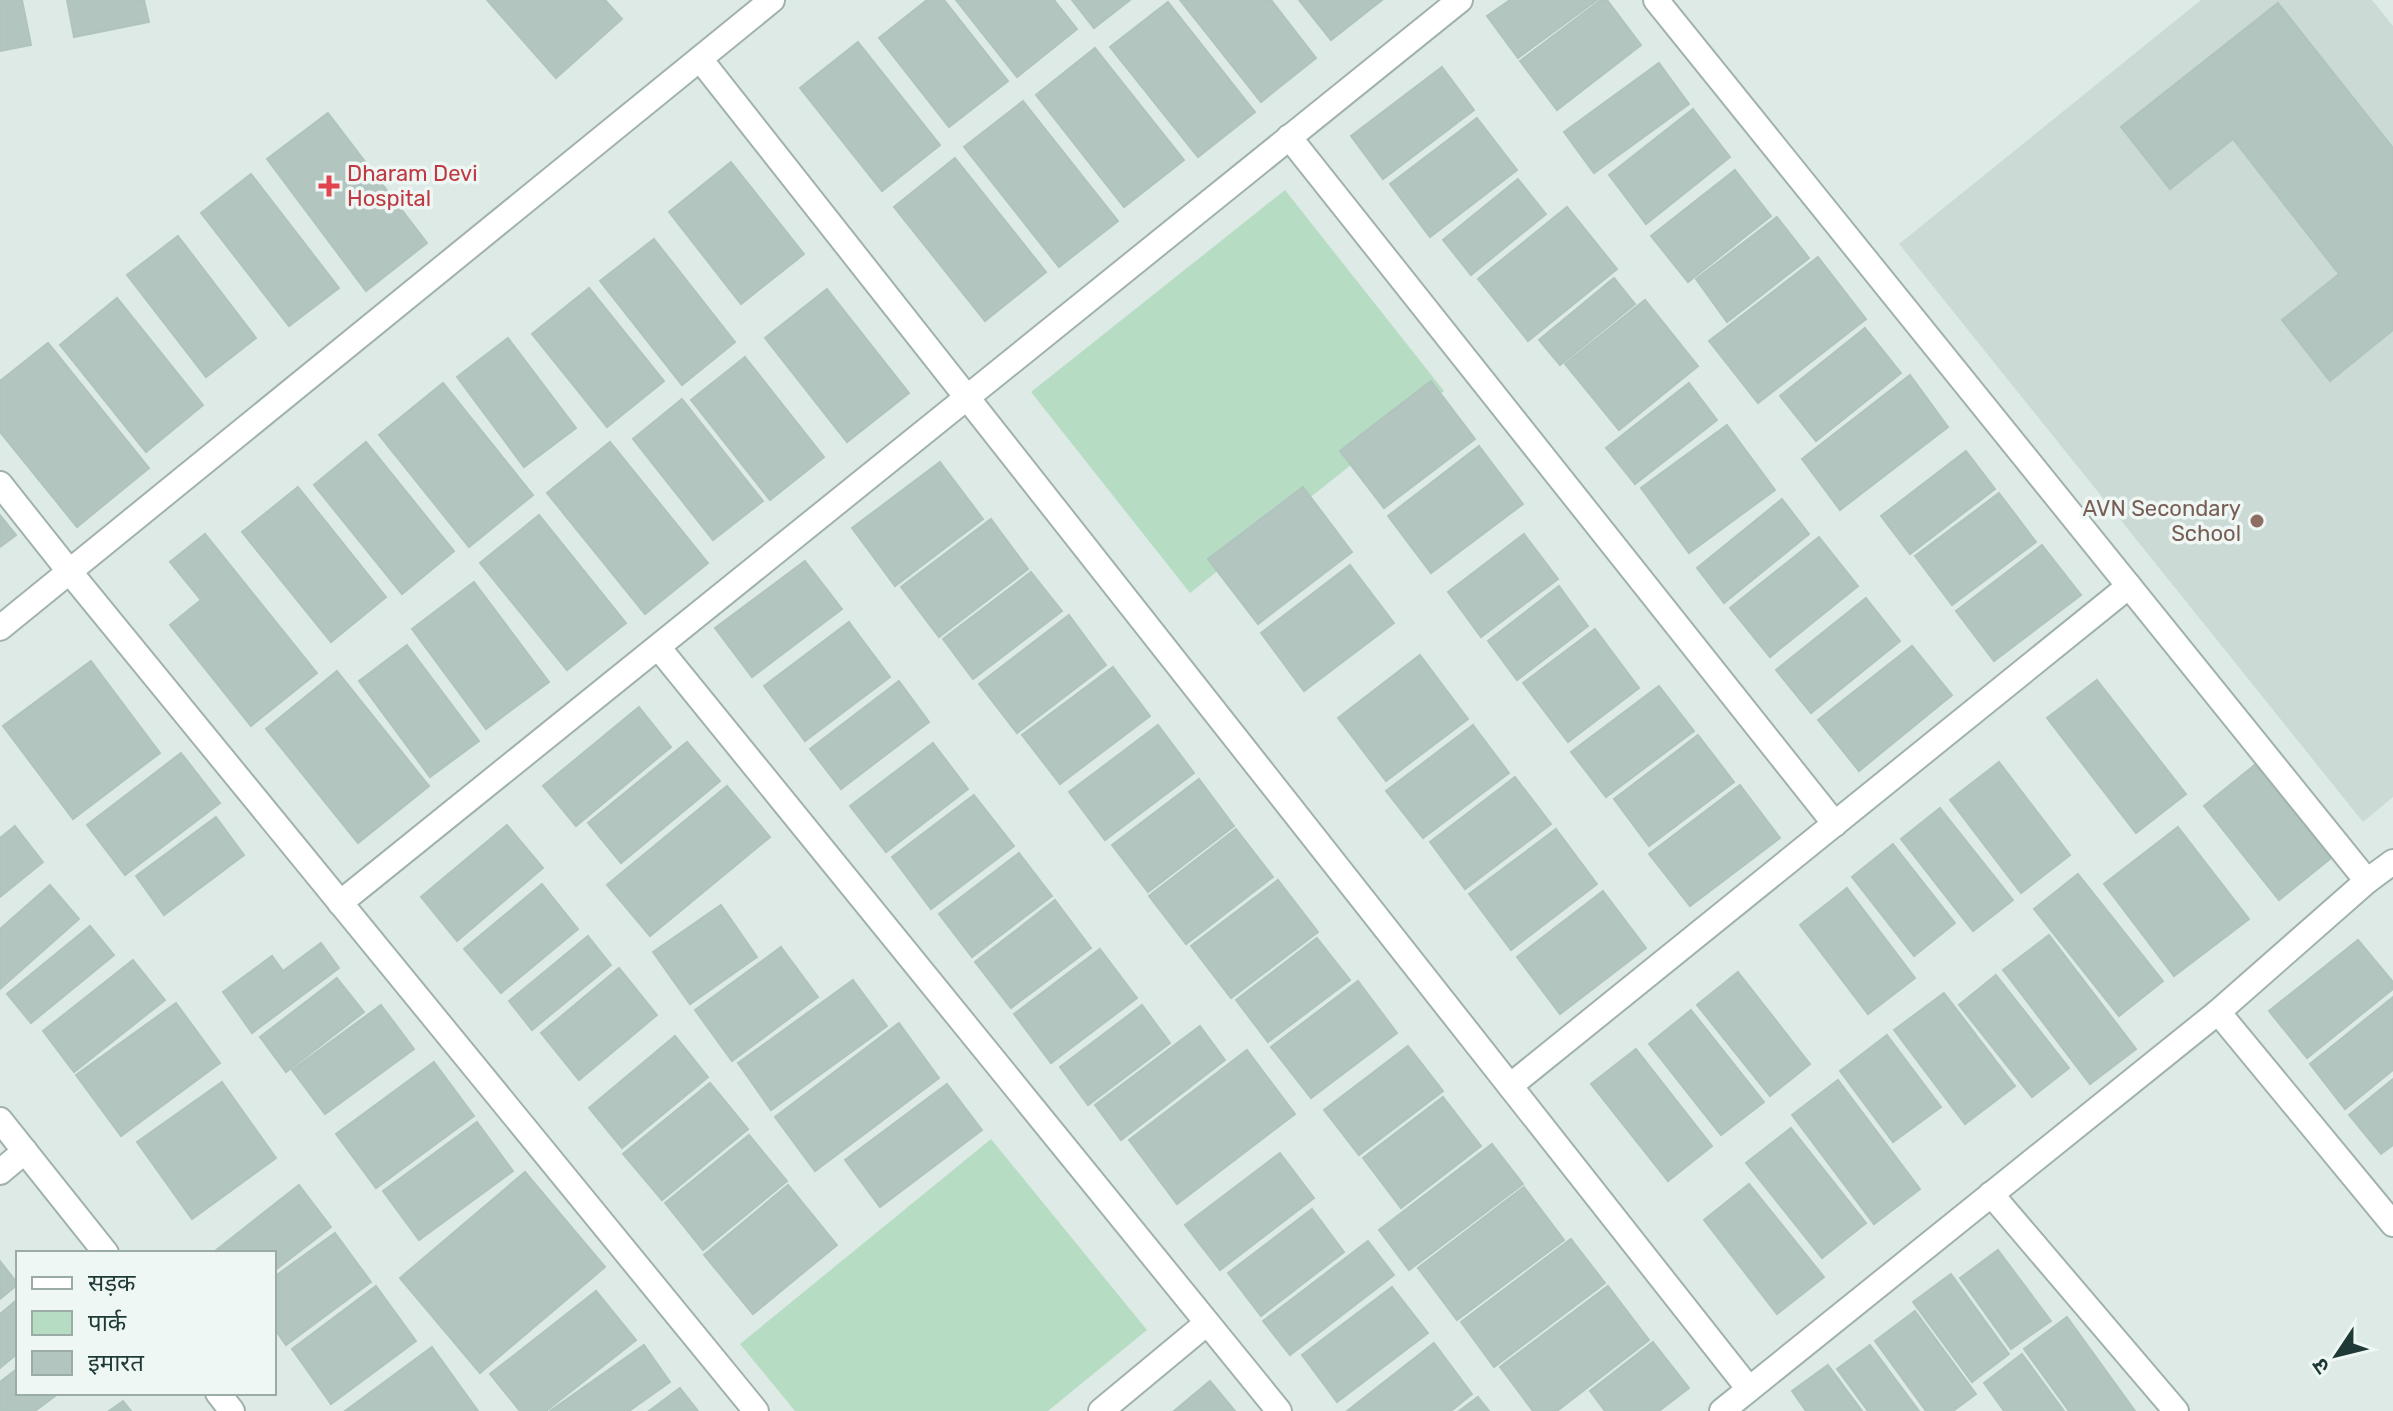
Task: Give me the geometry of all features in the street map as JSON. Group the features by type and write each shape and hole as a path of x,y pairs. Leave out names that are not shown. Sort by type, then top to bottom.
{"street":[{"path":"0,628 772,0"},
{"path":"340,903 1460,0"},
{"path":"1656,0 2367,881"},
{"path":"700,59 1749,1389"},
{"path":"1289,137 1835,824"},
{"path":"0,484 756,1411"},
{"path":"1510,1086 2129,586"},
{"path":"658,647 1279,1411"},
{"path":"1722,1411 2218,1012 2367,881 2393,862"},
{"path":"2218,1012 2393,1224"},
{"path":"0,1120 104,1251"},
{"path":"0,1172 25,1151"},
{"path":"1991,1194 2176,1411"},
{"path":"1101,1411 1207,1323"},
{"path":"220,1395 232,1411"}],"shaded area":[{"name":"AVN Secondary School","path":"2201,0 2372,0 2393,26 2393,797 2363,822 1899,244"}],"green space":[{"path":"1285,190 1444,391 1190,593 1031,392"},
{"path":"991,1139 1147,1330 1048,1411 795,1411 740,1344"}],"building":[{"path":"0,0 22,0 31,45 0,51"},
{"path":"67,0 144,0 149,22 74,37"},
{"path":"487,0 605,0 622,19 556,78"},
{"path":"927,0 944,0 1008,81 949,127 879,38"},
{"path":"956,0 1054,0 1077,29 1017,77"},
{"path":"1072,0 1130,0 1094,28"},
{"path":"1180,0 1271,0 1316,58 1261,102"},
{"path":"1299,0 1382,0 1331,40"},
{"path":"1510,0 1597,0 1518,58 1487,16"},
{"path":"1601,0 1607,0 1641,45 1557,110 1520,61"},
{"path":"1168,2 1255,112 1198,157 1110,47"},
{"path":"2278,3 2393,148 2393,330 2330,381 2282,320 2339,274 2233,139 2170,189 2121,127"},
{"path":"858,42 940,145 882,191 800,88"},
{"path":"1095,48 1184,160 1124,207 1036,95"},
{"path":"1659,63 1689,104 1594,173 1564,132"},
{"path":"1442,67 1474,110 1383,179 1351,136"},
{"path":"1023,101 1118,221 1059,267 964,147"},
{"path":"1693,109 1730,157 1646,224 1609,175"},
{"path":"328,113 427,243 366,291 267,159"},
{"path":"1477,118 1517,170 1430,237 1390,184"},
{"path":"955,158 1046,272 985,321 894,207"},
{"path":"731,162 804,254 741,304 669,212"},
{"path":"1735,170 1771,216 1688,282 1651,236"},
{"path":"251,174 339,288 289,326 201,213"},
{"path":"1518,179 1546,214 1471,275 1443,240"},
{"path":"1567,207 1617,269 1528,341 1478,279"},
{"path":"1777,217 1809,258 1727,322 1696,279"},
{"path":"178,236 256,338 206,377 127,275"},
{"path":"654,239 735,342 682,385 600,281"},
{"path":"1818,257 1866,319 1758,403 1709,341"},
{"path":"1614,278 1635,304 1560,365 1539,340"},
{"path":"589,288 664,381 607,427 532,334"},
{"path":"827,289 909,393 847,442 765,338"},
{"path":"117,298 203,405 146,452 60,345"},
{"path":"1645,300 1698,366 1619,430 1565,364"},
{"path":"1865,328 1901,373 1816,441 1780,396"},
{"path":"508,338 576,428 524,467 457,377"},
{"path":"48,343 149,468 77,527 0,432 0,381"},
{"path":"745,357 824,457 770,500 691,400"},
{"path":"1910,375 1948,427 1840,510 1802,459"},
{"path":"1431,381 1475,439 1384,508 1340,451"},
{"path":"443,383 533,495 469,547 379,435"},
{"path":"1689,383 1717,420 1635,484 1606,448"},
{"path":"682,399 763,501 713,540 633,439"},
{"path":"1727,425 1775,490 1689,553 1641,488"},
{"path":"366,442 454,551 402,594 314,485"},
{"path":"610,442 708,563 645,614 547,493"},
{"path":"1479,446 1523,504 1431,573 1388,516"},
{"path":"1966,451 1995,489 1910,554 1881,516"},
{"path":"940,462 983,519 895,586 852,528"},
{"path":"298,487 386,597 331,642 242,532"},
{"path":"1303,487 1352,552 1258,624 1208,559"},
{"path":"1999,493 2036,542 1952,605 1915,556"},
{"path":"1782,499 1809,534 1724,603 1697,568"},
{"path":"0,515 16,535 0,547"},
{"path":"539,515 626,623 567,670 480,563"},
{"path":"991,519 1028,569 939,637 901,587"},
{"path":"205,534 317,673 251,726 170,625 201,600 170,562"},
{"path":"1524,534 1558,579 1481,637 1448,592"},
{"path":"1819,537 1858,586 1770,657 1730,608"},
{"path":"2042,545 2081,595 1994,661 1956,611"},
{"path":"805,561 842,609 752,677 715,628"},
{"path":"1350,565 1394,623 1304,691 1261,633"},
{"path":"1031,572 1062,611 973,679 943,639"},
{"path":"474,582 549,682 486,729 412,629"},
{"path":"1559,586 1588,626 1517,680 1488,641"},
{"path":"1866,598 1900,641 1811,713 1776,670"},
{"path":"1069,615 1106,665 1017,733 979,684"},
{"path":"849,622 890,677 805,741 764,686"},
{"path":"1595,629 1639,688 1568,742 1523,683"},
{"path":"407,645 479,741 430,777 359,681"},
{"path":"1912,646 1952,695 1859,771 1818,720"},
{"path":"1420,655 1468,719 1386,781 1338,718"},
{"path":"91,661 160,753 73,819 3,726"},
{"path":"1113,667 1150,716 1060,784 1022,735"},
{"path":"337,671 429,786 358,843 266,729"},
{"path":"2097,680 2186,794 2136,833 2047,718"},
{"path":"899,681 929,722 841,789 810,749"},
{"path":"1659,686 1694,731 1606,797 1571,752"},
{"path":"639,707 671,747 576,826 543,786"},
{"path":"1158,725 1194,773 1105,840 1069,792"},
{"path":"1473,725 1509,773 1423,838 1386,791"},
{"path":"1698,735 1734,782 1649,846 1614,799"},
{"path":"687,742 720,781 621,863 588,823"},
{"path":"933,743 968,789 886,852 850,806"},
{"path":"181,753 220,803 125,875 87,825"},
{"path":"1999,762 2070,855 2021,893 1950,800"},
{"path":"2256,764 2331,858 2279,900 2204,806"},
{"path":"1515,777 1551,824 1465,889 1430,842"},
{"path":"1199,779 1234,826 1148,892 1112,845"},
{"path":"1740,785 1780,838 1690,906 1649,854"},
{"path":"727,786 770,837 650,936 607,885"},
{"path":"974,795 1014,846 931,909 892,857"},
{"path":"1940,808 2013,900 1973,931 1901,839"},
{"path":"216,817 244,855 164,915 136,876"},
{"path":"507,825 543,868 457,941 421,897"},
{"path":"15,826 43,862 0,897 0,838"},
{"path":"2178,827 2249,919 2174,976 2104,884"},
{"path":"1236,829 1273,877 1186,944 1149,896"},
{"path":"1556,829 1597,884 1511,950 1469,894"},
{"path":"1893,844 1955,923 1914,956 1852,877"},
{"path":"1019,853 1052,896 972,957 939,914"},
{"path":"2078,874 2163,981 2119,1016 2034,909"},
{"path":"1278,880 1318,932 1231,998 1191,946"},
{"path":"542,884 578,929 501,993 464,949"},
{"path":"50,885 79,919 0,989 0,929"},
{"path":"1847,888 1915,978 1868,1014 1800,925"},
{"path":"1603,891 1646,948 1560,1014 1517,957"},
{"path":"1055,900 1091,948 1011,1008 975,962"},
{"path":"721,905 757,957 690,1004 653,952"},
{"path":"90,926 114,955 31,1023 7,994"},
{"path":"2049,935 2136,1049 2090,1084 2003,970"},
{"path":"588,936 611,965 532,1030 509,1001"},
{"path":"1317,938 1350,980 1268,1042 1236,1000"},
{"path":"2358,940 2393,982 2393,989 2307,1058 2269,1011"},
{"path":"321,943 339,968 252,1033 223,992 272,956 283,971"},
{"path":"781,947 818,997 732,1061 695,1010"},
{"path":"1100,949 1137,998 1051,1063 1014,1014"},
{"path":"133,960 165,1000 74,1072 43,1031"},
{"path":"619,968 657,1015 579,1080 541,1033"},
{"path":"1738,972 1810,1064 1770,1096 1697,1005"},
{"path":"1996,975 2069,1068 2032,1097 1959,1005"},
{"path":"337,978 364,1012 286,1072 260,1037"},
{"path":"853,980 887,1026 771,1110 738,1063"},
{"path":"1358,981 1397,1033 1311,1098 1271,1047"},
{"path":"1944,993 2015,1086 1965,1124 1894,1030"},
{"path":"2393,997 2393,1070 2345,1109 2310,1064"},
{"path":"176,1003 220,1063 121,1136 76,1075"},
{"path":"381,1005 414,1049 325,1114 292,1070"},
{"path":"1142,1005 1170,1043 1088,1105 1060,1067"},
{"path":"1691,1010 1764,1102 1721,1135 1649,1044"},
{"path":"899,1023 939,1078 815,1171 775,1117"},
{"path":"1200,1026 1225,1060 1121,1140 1095,1105"},
{"path":"1887,1035 1941,1107 1893,1142 1840,1071"},
{"path":"675,1036 708,1077 622,1148 589,1108"},
{"path":"1408,1046 1443,1091 1359,1155 1324,1110"},
{"path":"1636,1049 1712,1146 1668,1181 1591,1084"},
{"path":"1247,1050 1295,1114 1177,1204 1129,1140"},
{"path":"434,1062 474,1116 376,1188 336,1134"},
{"path":"2393,1079 2393,1145 2381,1154 2349,1115"},
{"path":"1838,1080 1920,1189 1874,1224 1792,1115"},
{"path":"222,1082 276,1158 192,1219 137,1142"},
{"path":"710,1083 748,1129 662,1200 623,1154"},
{"path":"947,1084 982,1130 880,1207 845,1160"},
{"path":"1443,1097 1481,1146 1401,1208 1363,1158"},
{"path":"477,1122 513,1171 419,1240 383,1191"},
{"path":"1791,1128 1866,1223 1822,1258 1746,1163"},
{"path":"749,1135 787,1181 703,1250 665,1203"},
{"path":"1492,1144 1523,1184 1409,1270 1379,1230"},
{"path":"1280,1153 1314,1198 1220,1270 1185,1225"},
{"path":"525,1172 605,1267 480,1373 400,1278"},
{"path":"1749,1184 1824,1277 1777,1314 1704,1220"},
{"path":"299,1185 331,1227 276,1269 276,1251 215,1251"},
{"path":"788,1185 837,1245 753,1314 704,1255"},
{"path":"1524,1187 1564,1240 1457,1320 1418,1268"},
{"path":"1312,1209 1344,1252 1261,1316 1228,1273"},
{"path":"335,1233 371,1282 286,1345 276,1331 276,1276"},
{"path":"1571,1239 1605,1283 1494,1367 1461,1322"},
{"path":"1368,1241 1394,1275 1290,1355 1263,1321"},
{"path":"1998,1250 2051,1321 2011,1349 1960,1278"},
{"path":"0,1261 16,1286 0,1299"},
{"path":"1951,1274 2009,1354 1972,1382 1913,1302"},
{"path":"376,1286 416,1341 331,1404 292,1349"},
{"path":"1608,1286 1649,1340 1557,1411 1533,1411 1500,1367"},
{"path":"1392,1287 1428,1333 1337,1402 1302,1355"},
{"path":"596,1291 636,1340 546,1411 520,1411 490,1374"},
{"path":"16,1301 16,1355 0,1368 0,1314"},
{"path":"1915,1311 1976,1394 1953,1411 1926,1411 1875,1341"},
{"path":"2067,1317 2135,1411 2069,1411 2024,1349"},
{"path":"1653,1342 1689,1388 1659,1411 1605,1411 1590,1391"},
{"path":"1434,1343 1472,1394 1451,1411 1347,1411"},
{"path":"644,1345 670,1382 629,1411 550,1411"},
{"path":"1870,1345 1919,1411 1868,1411 1837,1369"},
{"path":"432,1347 478,1411 345,1411"},
{"path":"2022,1354 2064,1411 2004,1411 1984,1383"},
{"path":"1828,1365 1862,1411 1806,1411 1792,1391"},
{"path":"16,1370 16,1395 56,1395 35,1411 0,1411 0,1382"},
{"path":"1210,1381 1235,1411 1174,1411"},
{"path":"680,1388 698,1411 649,1411"},
{"path":"1478,1397 1489,1411 1459,1411"},
{"path":"123,1401 131,1411 109,1411"}],"place":[{"name":"Dharam Devi Hospital","path":"329,186"},
{"name":"AVN Secondary School","path":"2257,521"}]}
